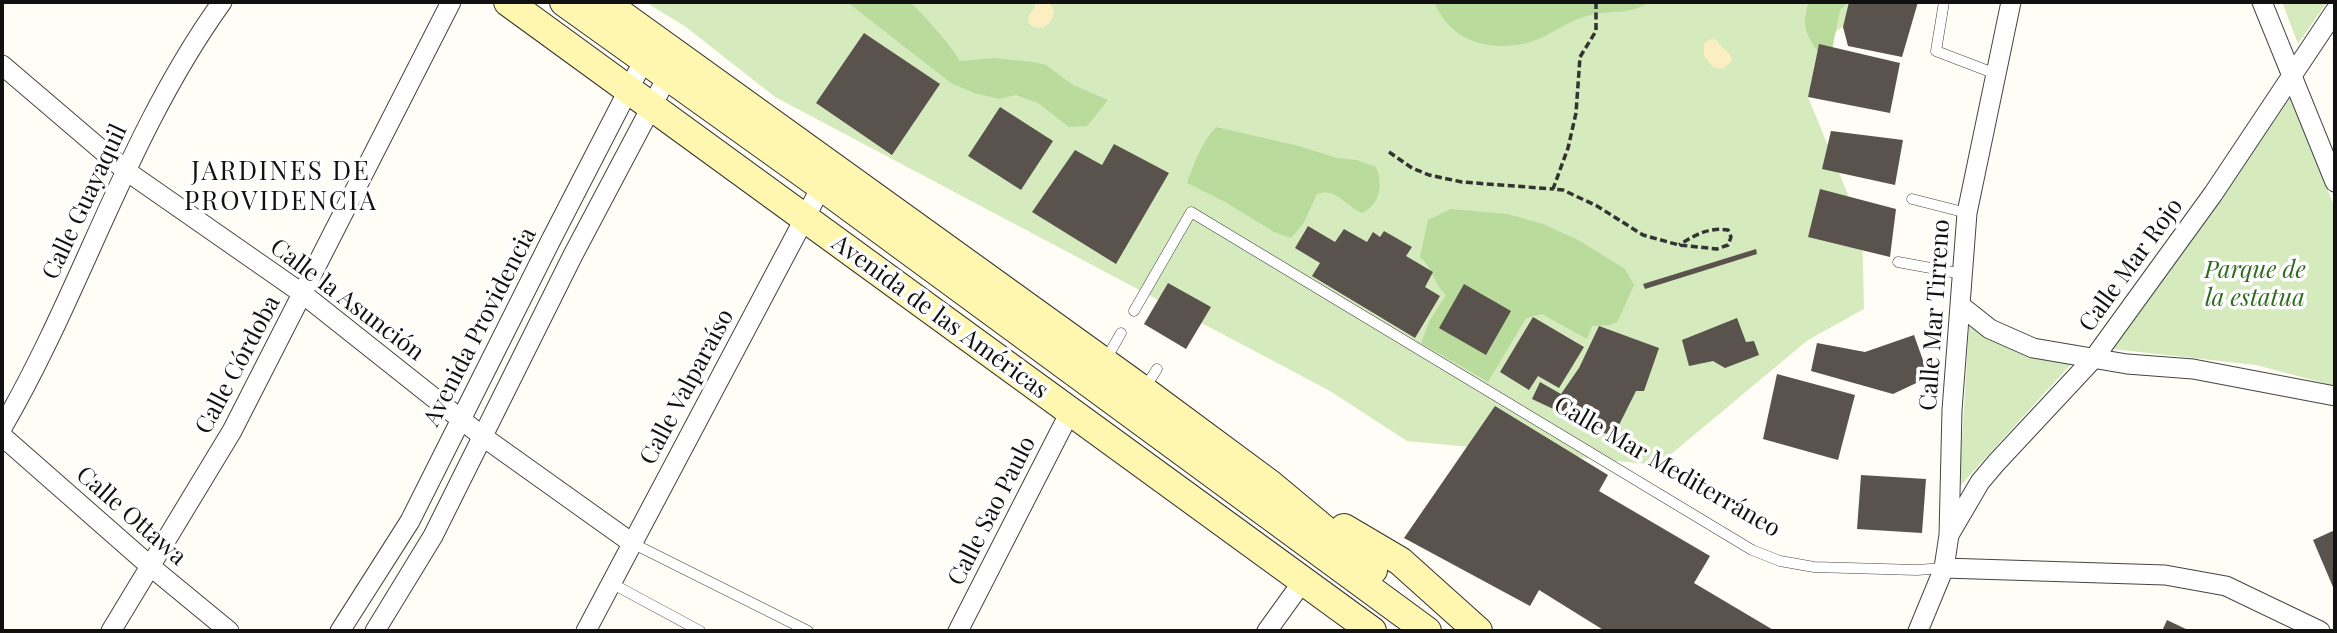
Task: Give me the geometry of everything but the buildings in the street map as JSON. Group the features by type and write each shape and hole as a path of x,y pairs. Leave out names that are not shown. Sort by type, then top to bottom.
{"main road":[{"name":"Avenida de las Américas","path":"508,2 1372,631"},
{"name":"Avenida de las Américas","path":"564,2 650,49 827,176 1427,631"},
{"name":"Avenida de las Américas","path":"604,2 650,49"},
{"name":"Avenida de las Américas","path":"827,176 1105,361 1150,379 1270,484 1448,631"},
{"name":"Avenida de las Américas","path":"1270,484 1400,561 1478,631"}],"street":[{"name":"Calle Guayaquil","path":"2,428 52,331 125,170 170,80 222,2"},
{"name":"Calle Córdoba","path":"111,631 232,431 451,2"},
{"name":"Calle Mar Tirreno","path":"1918,631 1944,568 1949,535 1952,410 1967,213 2011,2"},
{"path":"2262,2 2335,182"},
{"name":"Calle Mar Rojo","path":"1949,535 1975,490 1996,463 2094,358 2213,194 2335,11"},
{"name":"Avenida Providencia","path":"340,631 410,522 650,49"},
{"name":"Calle la Asunción","path":"2,65 125,170 303,294 482,436 632,543"},
{"name":"Avenida Providencia","path":"375,631 433,536 573,255 673,66"},
{"name":"Calle Valparaíso","path":"586,631 827,176"},
{"path":"1961,306 1990,329 2033,348 2127,363 2193,369 2335,396"},
{"name":"Calle Sao Paulo","path":"958,631 1070,412"},
{"name":"Calle Ottawa","path":"2,436 150,566 229,631"},
{"name":"Calle Mar Mediterráneo","path":"1944,568 2165,575 2227,586 2320,631"},
{"path":"1267,631 1303,581"}],"lane":[{"path":"1944,2 1936,51 1996,74"},
{"path":"1912,199 1967,213"},
{"name":"Calle Mar Mediterráneo","path":"1134,311 1191,212 1752,550 1780,561 1814,567 1917,570 1944,568"},
{"path":"1898,262 1963,274"},
{"path":"1105,361 1121,333"},
{"path":"632,543 808,631"},
{"path":"611,583 700,631"}],"path":[{"path":"1553,189 1568,148 1576,113 1580,57 1596,31 1596,2"},
{"path":"1389,152 1412,168 1429,175 1462,182 1563,190 1597,206 1643,236 1679,245 1717,249 1728,244 1731,237 1728,230 1711,230 1679,245"}],"green space":[{"path":"645,2 1877,2 1819,44 1808,97 1862,229 1864,309 1808,340 1658,465 1407,441 1330,391 775,97 686,27"},
{"path":"847,2 911,2 960,61 994,58 1046,65 1073,85 1108,100 1087,126 1069,127 1038,103 1016,95 999,99 974,93 951,83"},
{"path":"1433,2 1649,2 1627,11 1587,16 1532,42 1493,46 1457,33"},
{"path":"1809,2 1849,2 1840,10 1831,55 1819,53 1808,35 1805,16"},
{"path":"2282,2 2327,2 2298,44"},
{"name":"Parque de la estatua","path":"2292,95 2335,209 2335,386 2256,365 2113,349"},
{"path":"1216,127 1299,146 1337,158 1357,160 1376,167 1380,187 1377,199 1362,213 1335,195 1324,192 1317,194 1303,224 1291,238 1274,232 1227,203 1187,183 1203,146"},
{"path":"1451,209 1508,214 1543,224 1580,241 1625,269 1634,285 1618,321 1610,325 1592,326 1587,339 1542,314 1526,318 1488,382 1421,343 1430,320 1446,295 1420,257 1428,220"},
{"path":"1969,326 2019,353 2071,364 1959,487"}],"sand":[{"path":"1036,2 1049,2 1053,9 1052,20 1043,28 1033,27 1028,22"},
{"path":"1715,39 1732,58 1722,69 1713,67 1704,56 1704,44"}],"district":[{"name":"JARDINES DE PROVIDENCIA","path":"281,187"}]}
